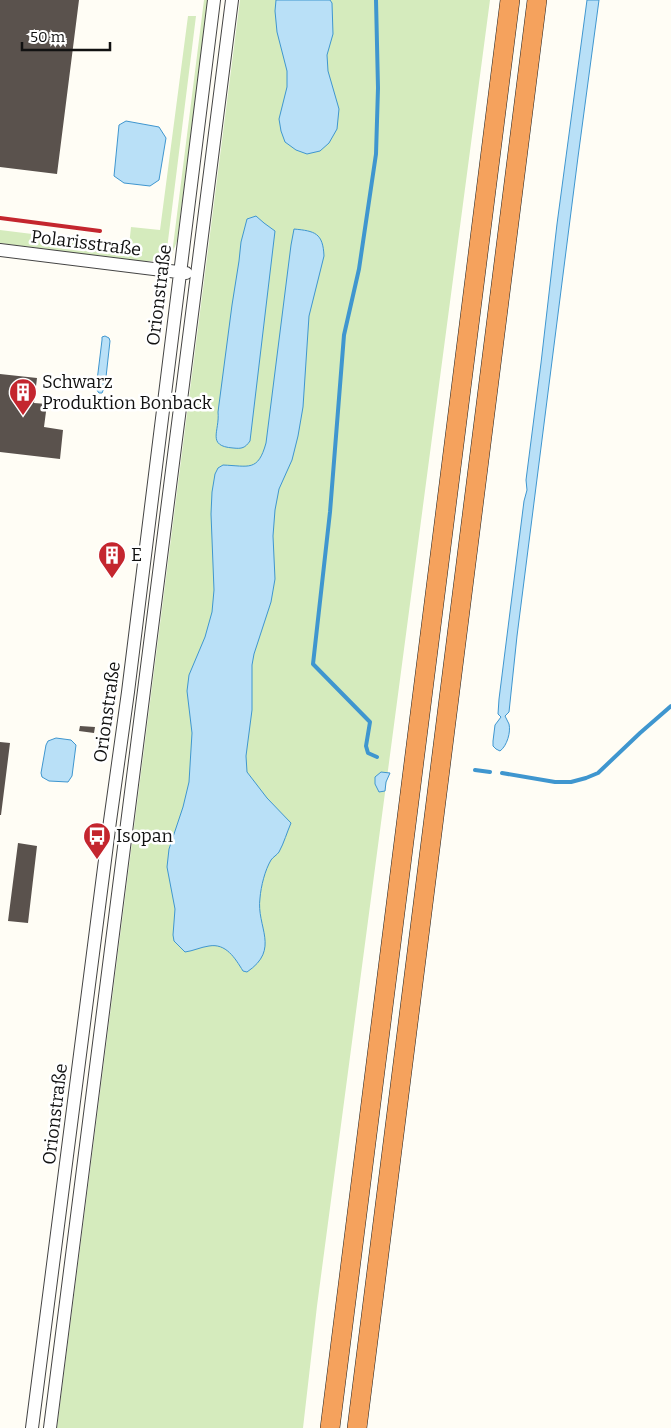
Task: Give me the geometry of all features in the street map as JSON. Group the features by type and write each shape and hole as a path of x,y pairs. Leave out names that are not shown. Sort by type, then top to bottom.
{"highway":[{"path":"330,1428 510,0"},
{"path":"357,1428 537,0"}],"street":[{"name":"Orionstraße","path":"32,1428 129,682 214,0"},
{"name":"Orionstraße","path":"50,1428 232,0"},
{"name":"Polarisstraße","path":"0,250 197,275"}],"green space":[{"path":"204,0 208,0 177,241 172,254"},
{"path":"240,0 490,0 317,1306 303,1428 57,1428"},
{"path":"188,16 196,16 166,257 152,261 136,261 0,243 0,230 129,246 131,227 160,230"}],"water":[{"path":"276,0 330,0 332,3 333,34 327,55 328,71 339,109 337,129 329,143 320,151 307,154 296,150 285,142 281,131 279,119 287,87 287,71 277,32"},
{"path":"587,0 599,0 517,636 509,712 505,716 509,724 508,739 500,751 493,746 493,741 495,725 501,717 498,714 499,699 524,501 527,490 526,480 557,224"},
{"path":"126,121 159,127 166,138 159,180 150,186 124,183 114,176 119,125"},
{"path":"256,216 275,231 250,441 243,447 233,448 225,447 217,441 218,412 241,242 247,219"},
{"path":"294,229 312,232 320,238 324,256 309,316 303,407 298,436 292,460 279,489 275,510 273,536 275,579 271,602 252,665 252,710 246,756 247,772 267,798 291,823 281,849 271,860 264,878 260,909 265,937 263,955 247,972 243,971 237,961 225,949 209,946 185,952 174,941 175,909 167,867 169,849 189,782 192,733 187,691 189,675 205,637 212,612 214,590 211,514 215,474 218,468 223,465 246,466 256,463 260,459 266,443"},
{"path":"105,336 110,341 105,386 102,393 99,393 96,389 102,337"},
{"path":"56,738 71,740 76,745 72,776 68,782 49,781 42,777 46,745 48,741"},
{"path":"381,772 390,773 385,791 379,792 375,784 375,777"}],"building":[{"path":"0,0 79,0 57,174 0,167"},
{"name":"Schwarz Produktion Bonback","path":"0,374 37,378 34,403 47,404 44,427 63,430 60,459 0,452"},
{"path":"80,726 95,727 94,733 79,731"},
{"path":"0,742 10,743 1,815 0,815"},
{"path":"18,843 37,846 28,923 8,921"}],"waterway":[{"path":"376,0 378,88 376,154 359,269 344,335 330,512 313,664 370,722 366,746 368,753 377,757"},
{"path":"502,773 555,782 571,782 586,778 598,773 671,706"},
{"path":"475,770 490,772"}],"railway":[{"path":"0,218 100,231"}],"place":[{"name":"Schwarz Produktion Bonback","path":"23,416"},
{"name":"E","path":"112,579"},
{"name":"Isopan","path":"97,860"}]}
